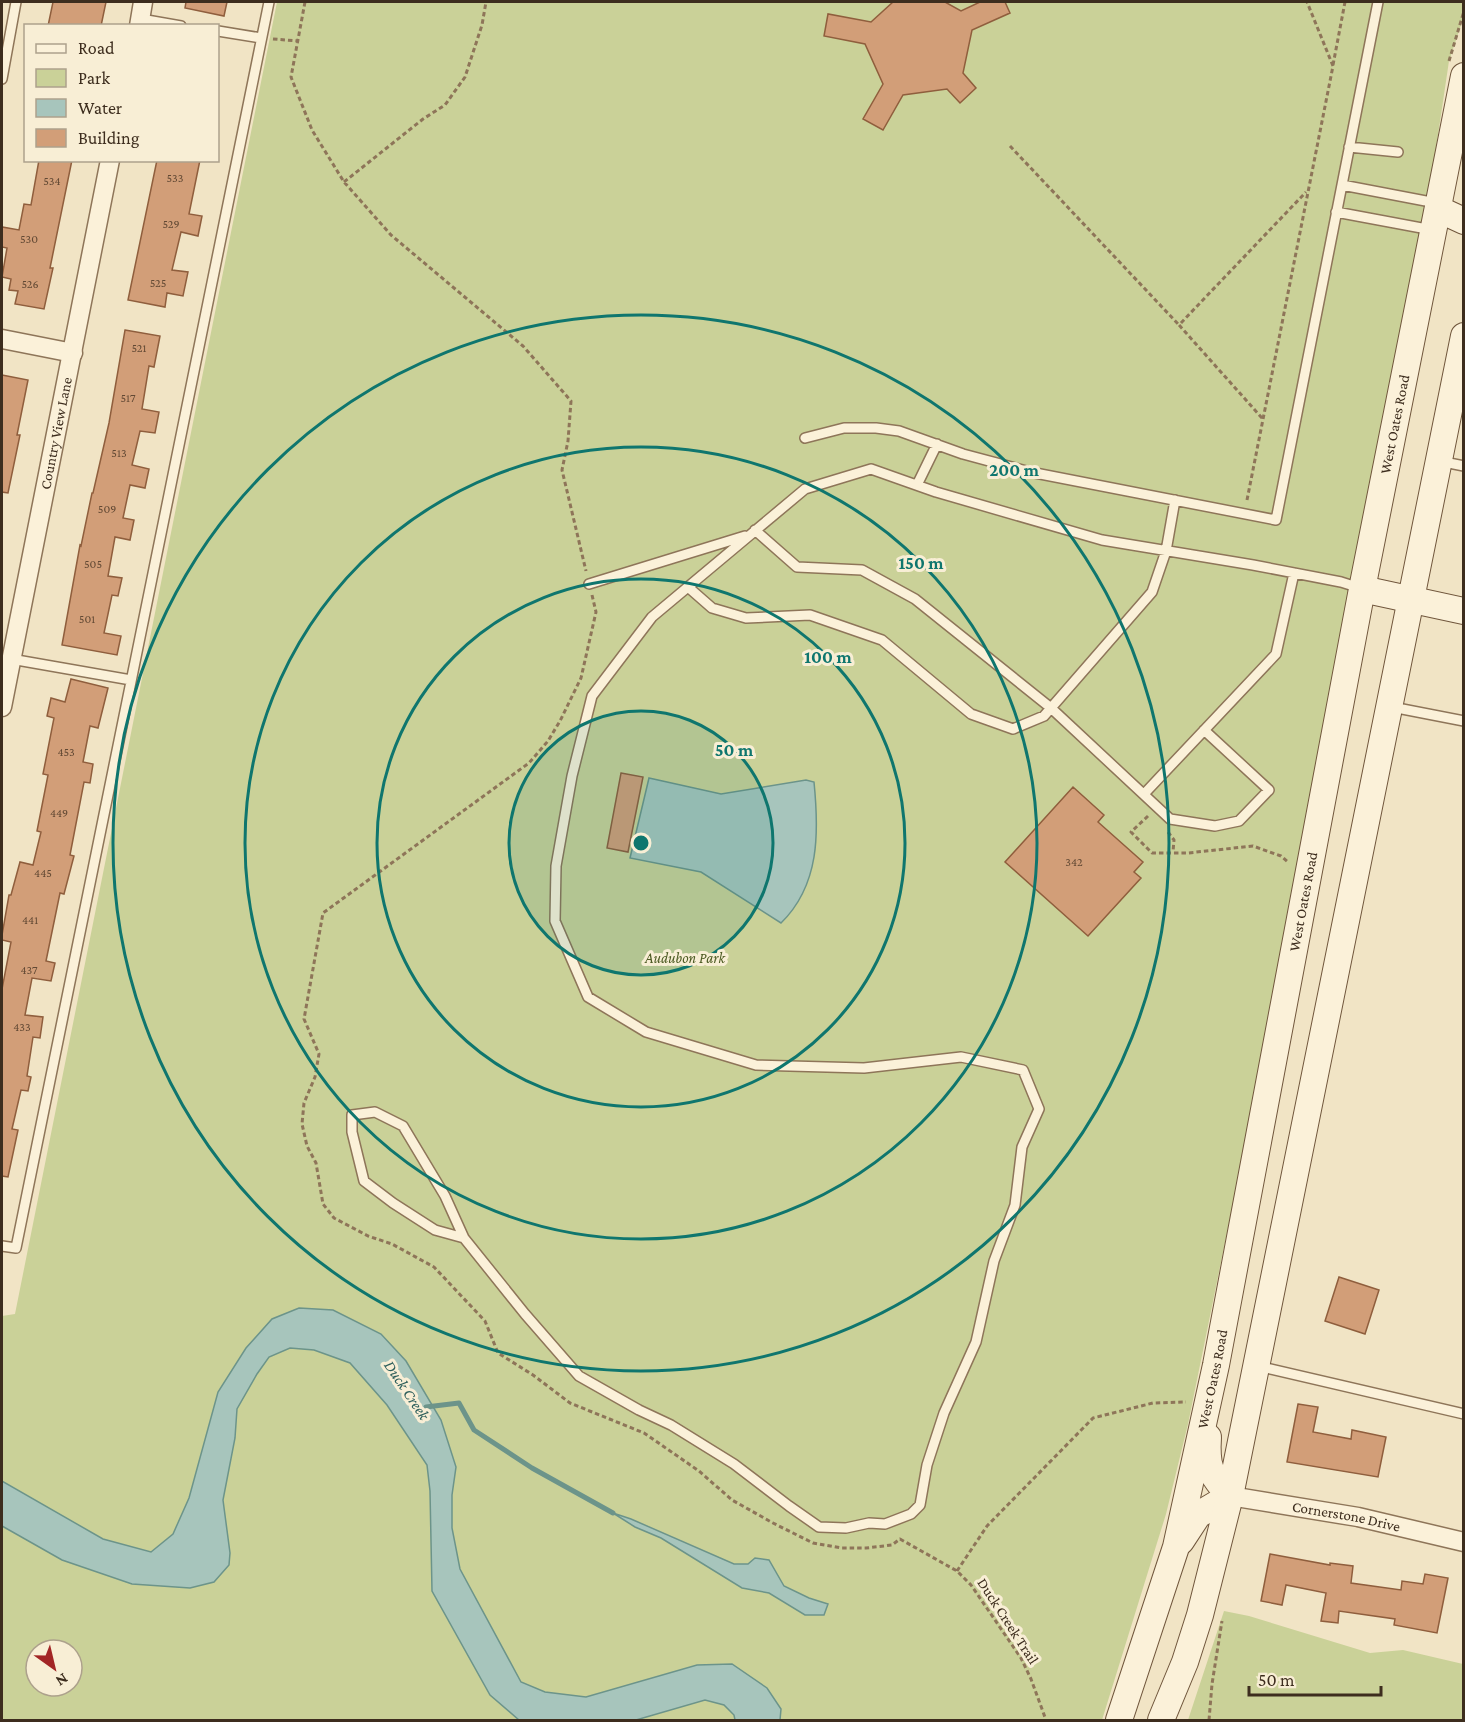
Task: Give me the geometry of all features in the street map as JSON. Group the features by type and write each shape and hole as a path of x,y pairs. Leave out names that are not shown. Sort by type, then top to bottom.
{"main road":[{"name":"West Oates Road","path":"1119,1720 1176,1547 1216,1365 1362,589 1464,76"},
{"path":"1438,209 1464,221"},
{"path":"1161,1720 1185,1662 1200,1615 1230,1496 1411,600 1451,463 1464,336"},
{"path":"1362,589 1464,610"},
{"path":"1216,1365 1207,1454 1211,1474 1230,1496"},
{"path":"1176,1547 1198,1515 1230,1496"}],"street":[{"name":"Country View Lane","path":"2,706 110,162"},
{"path":"2,339 73,353"},
{"name":"Cornerstone Drive","path":"1230,1496 1358,1517 1464,1542"}],"lane":[{"path":"2,79 15,2"},
{"path":"2,1245 16,1248 269,2"},
{"path":"805,438 844,428 898,431 963,454 1030,472 1276,520 1378,2"},
{"path":"141,15 174,24"},
{"path":"219,31 261,38"},
{"path":"1350,147 1398,152"},
{"path":"1336,212 1427,229 1438,209 1431,202 1342,184"},
{"path":"917,485 937,444"},
{"path":"464,1238 435,1230 364,1181 352,1132 352,1115 375,1112 402,1126 445,1196 464,1238 579,1376 639,1410 671,1425 716,1453 819,1527 846,1528 869,1523 885,1524 911,1514 920,1505 927,1465 944,1413 976,1342 994,1261 1015,1205 1022,1147 1039,1109 1023,1070 961,1057 864,1068 756,1065 645,1032 588,997 555,921 556,866 572,776 592,696 652,617 752,532 805,489 871,469 1102,540 1294,573 1341,582 1362,589"},
{"path":"688,587 712,608 746,618 810,615 882,640 971,714 1013,729 1044,716 1152,591 1166,551 1176,500"},
{"path":"589,584 752,532"},
{"path":"752,532 797,567 862,570 915,599 1051,708 1170,819 1215,826 1239,821 1269,790 1204,730"},
{"path":"1144,794 1276,654 1294,573"},
{"path":"10,659 131,680"},
{"path":"1390,707 1464,721"},
{"path":"1256,1365 1464,1414"}],"path":[{"name":"Duck Creek Trail","path":"305,2 291,77 312,130 344,182 390,236 524,346 571,401 568,441 562,470 597,612 581,678 548,741 529,763 323,913 304,1019 319,1054 315,1077 304,1103 302,1124 307,1146 316,1163 323,1204 334,1218 368,1236 392,1244 434,1267 485,1321 498,1353 570,1403 644,1433 699,1471 732,1500 813,1543 842,1548 866,1548 892,1545 900,1539 957,1571 972,1585 1021,1658 1046,1720"},
{"path":"344,182 423,119 445,105 465,77 482,25 486,2"},
{"path":"1307,2 1333,66"},
{"path":"1246,500 1346,2"},
{"path":"261,38 298,41"},
{"path":"1010,146 1179,325 1262,418"},
{"path":"1179,325 1308,191"},
{"path":"1152,812 1131,832 1152,853 1188,853 1253,846 1281,856 1294,868"},
{"path":"1167,831 1174,840 1173,852"},
{"path":"957,1571 987,1526 1093,1418 1153,1403 1183,1403 1189,1400"}],"green space":[{"name":"Audubon Park","path":"277,2 1463,2 1463,19 1449,61 1421,249 1188,1424 1166,1514 1102,1720 2,1720 2,1316 15,1314"},
{"path":"1224,1611 1249,1616 1370,1653 1403,1650 1463,1664 1463,1720 1188,1720"}],"water":[{"path":"649,778 721,794 806,780 814,782 816,839 810,875 794,908 781,923 701,872 630,858"},
{"name":"Duck Creek","path":"299,1308 333,1310 381,1334 406,1361 441,1420 456,1467 452,1495 452,1528 460,1569 521,1682 545,1692 586,1697 697,1665 732,1664 767,1688 781,1709 780,1720 735,1720 734,1715 724,1705 705,1700 636,1720 519,1720 490,1695 432,1591 430,1491 427,1465 387,1405 350,1363 314,1350 290,1348 269,1357 237,1409 235,1438 223,1500 230,1553 229,1565 214,1582 190,1588 132,1584 62,1560 2,1526 2,1481 103,1539 151,1552 173,1534 189,1498 218,1392 246,1348 272,1319"},
{"path":"613,1513 734,1564 748,1564 755,1558 769,1560 784,1586 828,1604 824,1615 805,1615 769,1593 742,1588 661,1538 635,1527"}],"building":[{"path":"53,2 106,2 101,24 48,24"},
{"path":"186,2 227,2 224,16 185,8"},
{"path":"893,2 945,2 961,11 980,2 1005,2 1010,13 972,30 963,73 976,88 960,103 947,89 903,95 883,130 863,119 883,84 865,44 824,36 828,14 871,22"},
{"path":"39,162 72,162 44,309 15,304 18,291 9,290 11,279 2,277 7,248 2,247 2,227 19,230 24,204 31,205"},
{"path":"157,162 200,162 189,214 202,216 198,236 181,232 172,270 188,272 183,296 167,293 165,307 128,300"},
{"path":"125,330 160,336 154,367 149,366 142,409 159,412 155,433 140,431 132,465 149,469 145,488 130,485 123,518 134,520 130,540 115,537 108,576 122,578 118,596 112,595 104,633 121,636 117,655 62,645 80,545 109,423"},
{"path":"2,375 28,380 8,493 2,492"},
{"path":"71,679 108,688 98,728 90,726 83,762 93,764 90,783 84,782 70,855 74,856 64,894 60,893 46,961 55,963 51,981 32,978 25,1015 43,1017 40,1038 33,1037 27,1076 31,1077 28,1091 21,1090 12,1129 18,1130 8,1177 2,1176 2,989 11,942 2,940 2,935 9,895 11,895 20,862 33,865 41,832 37,831 48,775 43,774 54,718 47,716 51,698 65,702"},
{"path":"621,773 643,777 628,852 607,848"},
{"path":"1073,787 1104,815 1098,822 1143,862 1134,872 1141,878 1088,936 1005,862"},
{"path":"1339,1277 1379,1290 1365,1334 1325,1321"},
{"path":"1298,1404 1318,1407 1313,1432 1351,1439 1352,1430 1386,1437 1378,1477 1287,1462"},
{"path":"1270,1554 1330,1565 1330,1563 1353,1566 1351,1583 1401,1590 1402,1581 1423,1584 1425,1574 1448,1578 1437,1633 1394,1625 1395,1619 1339,1611 1338,1623 1321,1621 1326,1593 1286,1585 1282,1605 1261,1601"}],"waterway":[{"name":"Duck Creek","path":"426,1407 459,1403 474,1430 532,1468 613,1513"}]}
